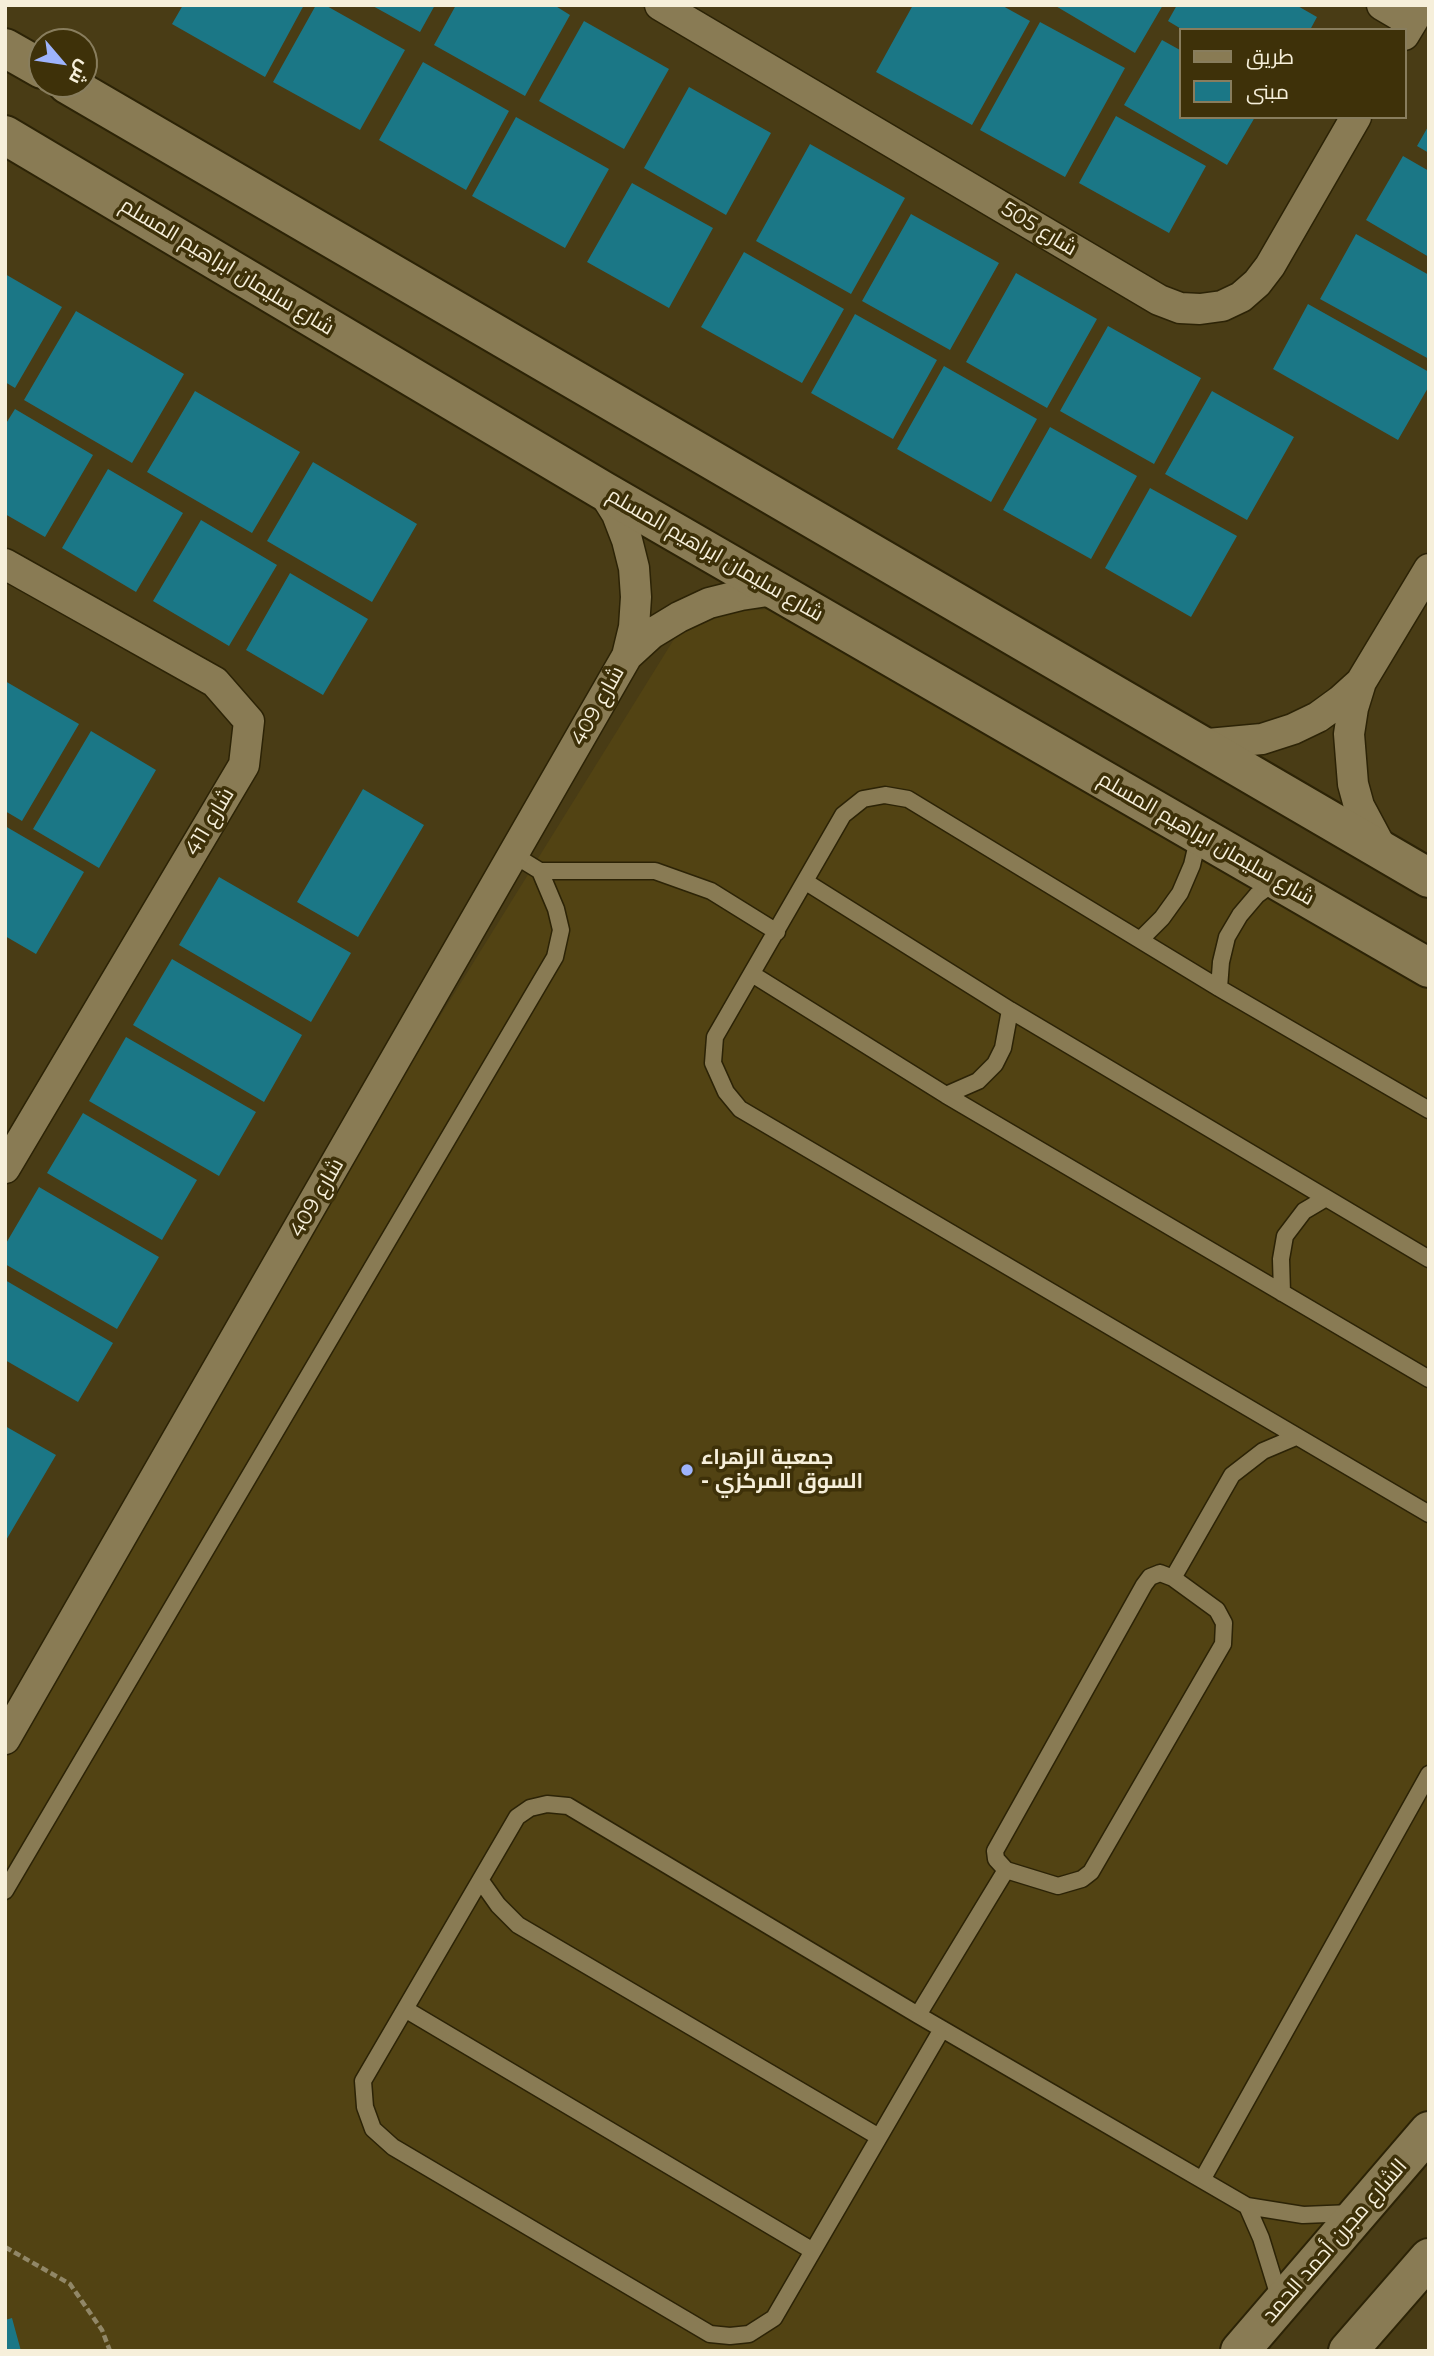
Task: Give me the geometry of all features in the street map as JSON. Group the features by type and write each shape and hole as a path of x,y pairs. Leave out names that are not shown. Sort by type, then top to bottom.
{"street":[{"name":"شارع 505","path":"660,5 1159,300 1180,307 1200,309 1222,306 1241,297 1257,284 1355,119"},
{"path":"1382,5 1412,21"},
{"path":"5,48 28,61"},
{"path":"91,98 1429,878"},
{"name":"شارع سليمان ابراهيم المسلم","path":"5,135 602,490 1429,968"},
{"name":"شارع 409","path":"5,1739 626,656 634,627 634,568 617,514 602,490"},
{"name":"شارع 411","path":"5,564 215,682 249,721 244,765 5,1168"},
{"path":"1383,851 1359,806 1349,761 1353,708 1361,682 1429,569"},
{"name":"شارع 409","path":"626,656 661,629 709,603 774,590"},
{"path":"1197,745 1262,739 1293,729 1318,717 1361,682"},
{"name":"الشارع مجرن أحمد الحمد","path":"1240,2351 1429,2131"},
{"path":"1348,2351 1429,2258"}],"lane":[{"path":"1429,1110 1219,988 908,799 885,795 863,799 843,816 715,1037 713,1063 726,1092 740,1109 1429,1514"},
{"path":"1140,940 1162,918 1180,893 1192,865 1199,835"},
{"path":"514,855 540,871 656,871 710,891 777,932"},
{"path":"5,1891 555,957 561,929 556,909 540,871"},
{"path":"1219,988 1227,937 1240,915 1257,895 1277,880"},
{"path":"806,882 1010,1010 1429,1259"},
{"path":"752,974 946,1095 1429,1379"},
{"path":"946,1095 978,1081 995,1064 1003,1048 1010,1010"},
{"path":"1282,1293 1281,1259 1285,1236 1304,1211 1326,1198"},
{"path":"1174,1578 1232,1475 1263,1451 1296,1437"},
{"path":"1160,1573 1174,1578 1217,1610 1224,1623 1223,1644 1091,1872 1082,1879 1058,1886 1006,1870 996,1859 995,1851 1144,1585 1150,1577 1160,1573"},
{"path":"1202,2180 1428,1777"},
{"path":"942,2029 774,2318 749,2334 710,2334 698,2328 393,2147 373,2129 365,2107 363,2081 517,1817 530,1808 547,1804 568,1806 918,2015 1247,2206 1303,2215 1359,2213"},
{"path":"918,2015 1006,1870"},
{"path":"481,1881 517,1925 879,2137"},
{"path":"405,2009 813,2251"},
{"path":"1247,2206 1269,2260 1281,2304"}],"path":[{"path":"5,2247 70,2284 102,2330 110,2351"}],"shaded area":[{"path":"771,609 1429,968 1429,2131 1239,2351 5,2351 5,1739 192,1416 676,636 724,612"}],"building":[{"path":"183,5 304,5 265,77 172,24"},
{"path":"316,5 325,5 405,50 360,130 273,82"},
{"path":"371,5 435,5 420,32"},
{"path":"456,5 554,5 570,15 525,96 434,45"},
{"path":"913,5 1001,5 1030,21 972,125 876,72"},
{"path":"1054,5 1163,5 1135,53"},
{"path":"1177,5 1296,5 1317,17 1311,28 1180,28 1168,21"},
{"path":"584,21 669,69 624,149 539,101"},
{"path":"1040,22 1125,68 1065,177 980,130"},
{"path":"1162,40 1178,49 1178,119 1254,119 1227,165 1124,105"},
{"path":"423,62 509,111 466,190 379,140"},
{"path":"689,87 771,133 726,215 644,168"},
{"path":"1116,116 1206,166 1169,233 1079,183"},
{"path":"516,117 609,169 565,248 472,196"},
{"path":"1429,125 1429,153 1417,146"},
{"path":"810,144 905,198 851,294 756,241"},
{"path":"1403,156 1429,171 1429,257 1366,220"},
{"path":"632,183 713,228 669,308 587,262"},
{"path":"911,214 999,263 950,350 862,301"},
{"path":"1356,234 1429,275 1429,359 1320,299"},
{"path":"744,252 844,309 802,383 701,327"},
{"path":"1016,273 1097,319 1047,408 966,362"},
{"path":"5,274 62,307 15,388 5,382"},
{"path":"1308,304 1429,372 1429,386 1398,440 1273,369"},
{"path":"76,311 184,374 132,463 24,400"},
{"path":"855,314 937,360 893,439 811,393"},
{"path":"1108,326 1201,378 1154,464 1060,411"},
{"path":"944,366 1037,419 991,502 897,449"},
{"path":"195,391 300,452 252,533 147,472"},
{"path":"1212,391 1294,437 1247,520 1165,474"},
{"path":"15,409 93,455 45,537 5,514 5,425"},
{"path":"1050,427 1137,476 1091,559 1003,510"},
{"path":"313,462 417,524 372,602 267,541"},
{"path":"108,469 183,513 136,592 62,548"},
{"path":"1150,488 1237,536 1191,617 1105,568"},
{"path":"201,520 277,565 229,646 153,601"},
{"path":"290,573 368,619 323,695 246,650"},
{"path":"5,681 79,724 22,821 5,811"},
{"path":"91,731 156,770 99,868 33,829"},
{"path":"363,789 424,825 358,937 297,902"},
{"path":"5,826 84,872 36,954 5,936"},
{"path":"219,877 351,953 311,1022 179,945"},
{"path":"172,959 302,1035 264,1102 133,1025"},
{"path":"126,1037 256,1112 219,1176 89,1101"},
{"path":"83,1113 197,1180 162,1240 47,1173"},
{"path":"39,1187 159,1257 117,1329 5,1264 5,1245"},
{"path":"5,1280 113,1343 78,1402 5,1360"},
{"path":"5,1426 56,1455 5,1542"},
{"path":"12,2318 21,2351 5,2351 5,2320"}],"place":[{"name":"جمعية الزهراء - السوق المركزي","path":"687,1470"}]}
